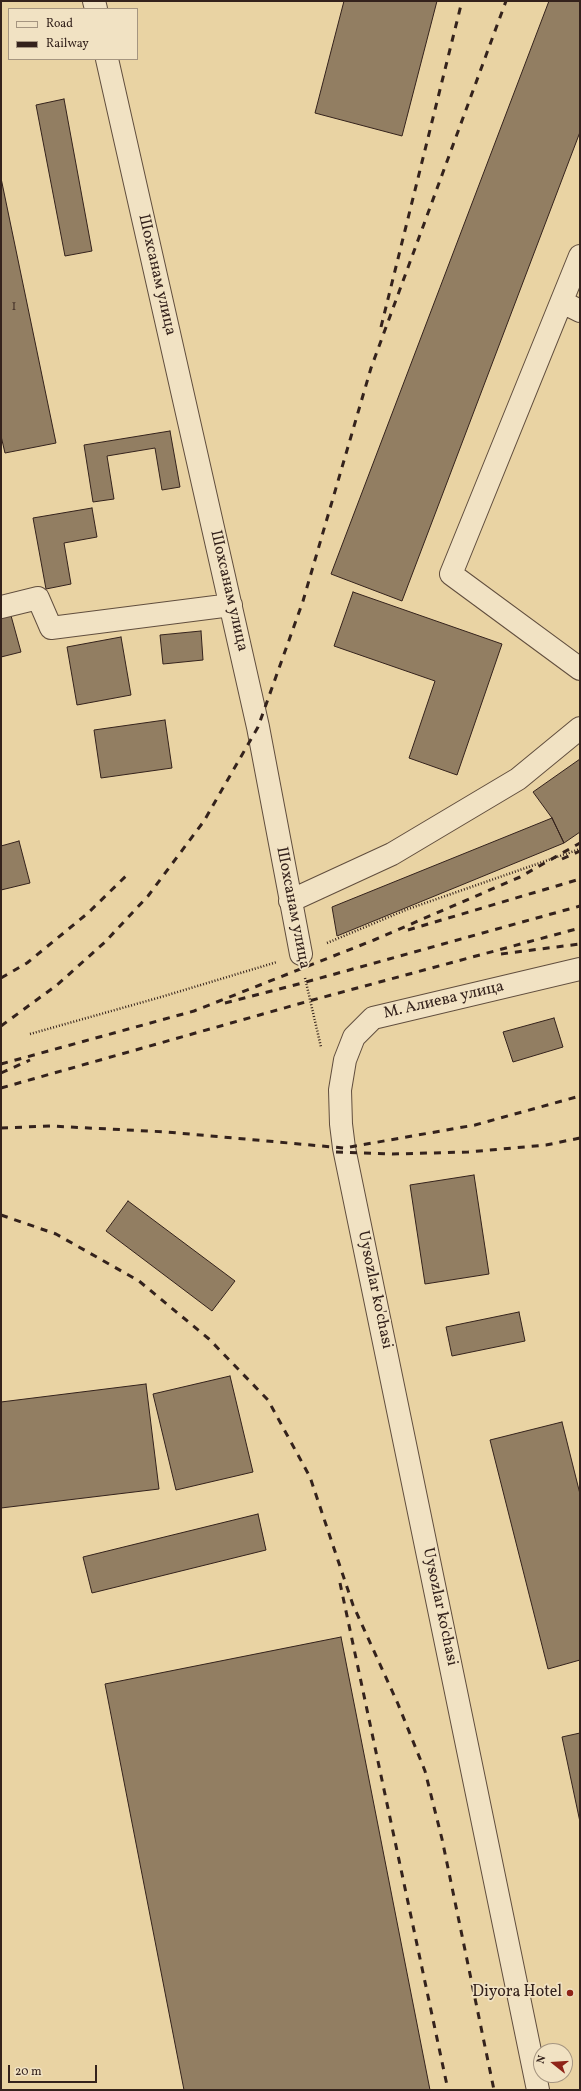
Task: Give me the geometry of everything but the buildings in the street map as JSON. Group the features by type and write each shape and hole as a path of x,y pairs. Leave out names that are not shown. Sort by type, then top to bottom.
{"street":[{"name":"Шохсанам улица","path":"107,60 258,727 301,954"},
{"path":"580,256 571,306 451,574 580,669"},
{"path":"1,607 38,598 51,628 231,605"},
{"path":"290,901 392,854 518,779 580,728"},
{"name":"М. Алиева улица","path":"341,1124 340,1090 345,1060 354,1037 373,1018 580,969"},
{"name":"Uysozlar ko'chasi","path":"341,1124 538,2090"}],"path":[{"path":"30,1034 161,997 301,954 408,909 580,849"},
{"name":"Шохсанам улица","path":"301,954 309,1001 323,1055"}],"railway":[{"path":"381,327 462,1"},
{"path":"1,1026 57,985 105,942 148,896 204,821 258,727 303,601 371,368 506,1"},
{"path":"1,1064 194,1011 374,940 520,877 580,843"},
{"path":"562,859 580,851"},
{"path":"1,978 27,963 88,913 129,873"},
{"path":"408,930 580,879"},
{"path":"225,1003 580,906"},
{"path":"1,1088 309,1001 580,928"},
{"path":"501,954 580,944"},
{"path":"1,1073 30,1060"},
{"path":"1,1128 50,1126 167,1132 344,1148 475,1125 580,1096"},
{"path":"336,1152 392,1154 468,1152 546,1145 580,1138"},
{"path":"1,1215 56,1234 139,1281 209,1339 268,1400 310,1477 353,1605 398,1704 425,1771 442,1839 494,2090"},
{"path":"340,1583 448,2090"}],"place":[{"name":"Diyora Hotel","path":"570,1993"}]}
